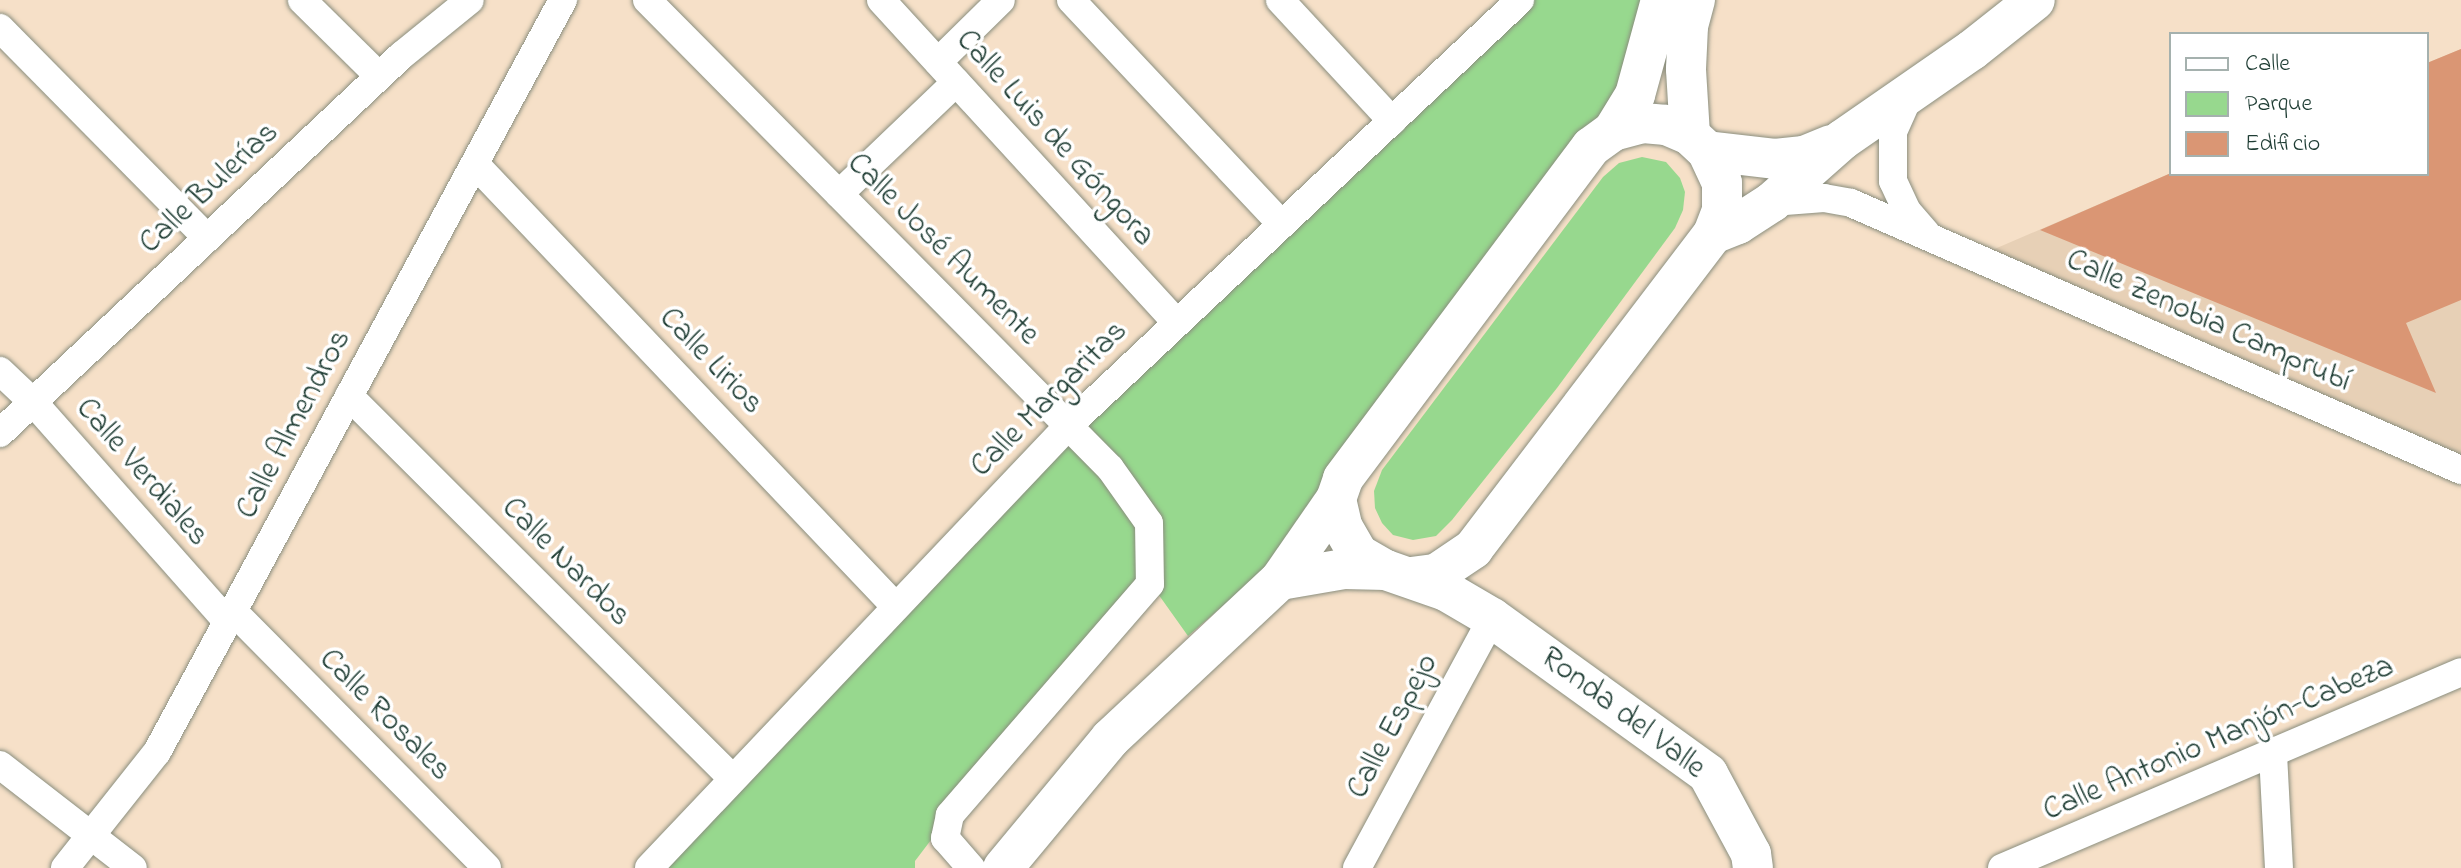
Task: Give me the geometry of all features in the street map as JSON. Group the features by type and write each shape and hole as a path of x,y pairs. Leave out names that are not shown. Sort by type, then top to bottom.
{"street":[{"path":"302,0 379,76"},
{"name":"Calle Bulerías","path":"0,433 379,76 470,0"},
{"name":"Calle Almendros","path":"65,868 157,752 563,0"},
{"name":"Calle José Aumente","path":"647,0 1110,468 1149,523 1150,584 950,815 945,838 971,868"},
{"name":"Calle Luis de Góngora","path":"881,0 1177,323"},
{"path":"839,194 947,72 1001,0"},
{"path":"1071,0 1282,225"},
{"path":"1280,0 1392,121"},
{"path":"1613,131 1635,95 1661,0"},
{"path":"1280,580 1344,569 1436,574 1473,549 1713,234 1722,210 1722,183 1699,143 1686,69 1688,26 1695,0"},
{"path":"1713,234 1738,224 1772,202 1842,140 2035,0"},
{"name":"Calle Margaritas","path":"649,868 1068,426 1392,121 1505,5"},
{"path":"0,28 207,238"},
{"name":"Calle Zenobia Camprubí","path":"1913,91 1901,108 1893,132 1893,181 1907,211 1929,237"},
{"path":"1003,868 1110,739 1280,580 1336,499 1343,479 1591,147 1613,131 1643,123 1666,125 1699,143 1775,159 1804,156 1842,140"},
{"name":"Calle Lirios","path":"475,164 896,607"},
{"name":"Calle Zenobia Camprubí","path":"1772,202 1824,198 1851,203 2461,470"},
{"name":"Calle Verdiales","path":"0,371 34,403 230,617"},
{"name":"Calle Nardos","path":"349,396 733,779"},
{"path":"1336,499 1342,526 1358,554 1398,574"},
{"name":"Ronda del Valle","path":"1473,549 1473,578 1478,598 1492,618"},
{"name":"Ronda del Valle","path":"1398,574 1446,591 1492,618 1708,774 1751,854 1753,868"},
{"name":"Calle Rosales","path":"230,617 487,868"},
{"name":"Calle Espejo","path":"1365,867 1492,618"},
{"name":"Calle Antonio Manjón-Cabeza","path":"2002,868 2038,861 2273,754 2459,680"},
{"path":"2273,754 2279,868"},
{"path":"0,765 133,868"}],"shaded area":[{"path":"2461,49 2461,470 1976,257 2169,174 2429,176 2429,62"}],"green space":[{"path":"1520,0 1651,0 1613,131 1312,529 1188,636 1151,584 950,815 915,861 915,868 649,868 1068,426"},
{"path":"1642,157 1666,162 1680,178 1685,192 1683,210 1675,228 1557,388 1452,520 1436,536 1413,540 1393,535 1382,523 1375,508 1374,491 1382,470 1603,177 1619,163"}],"building":[{"path":"2461,49 2461,300 2406,323 2436,393 2040,230 2169,174 2429,176 2429,62"}]}
